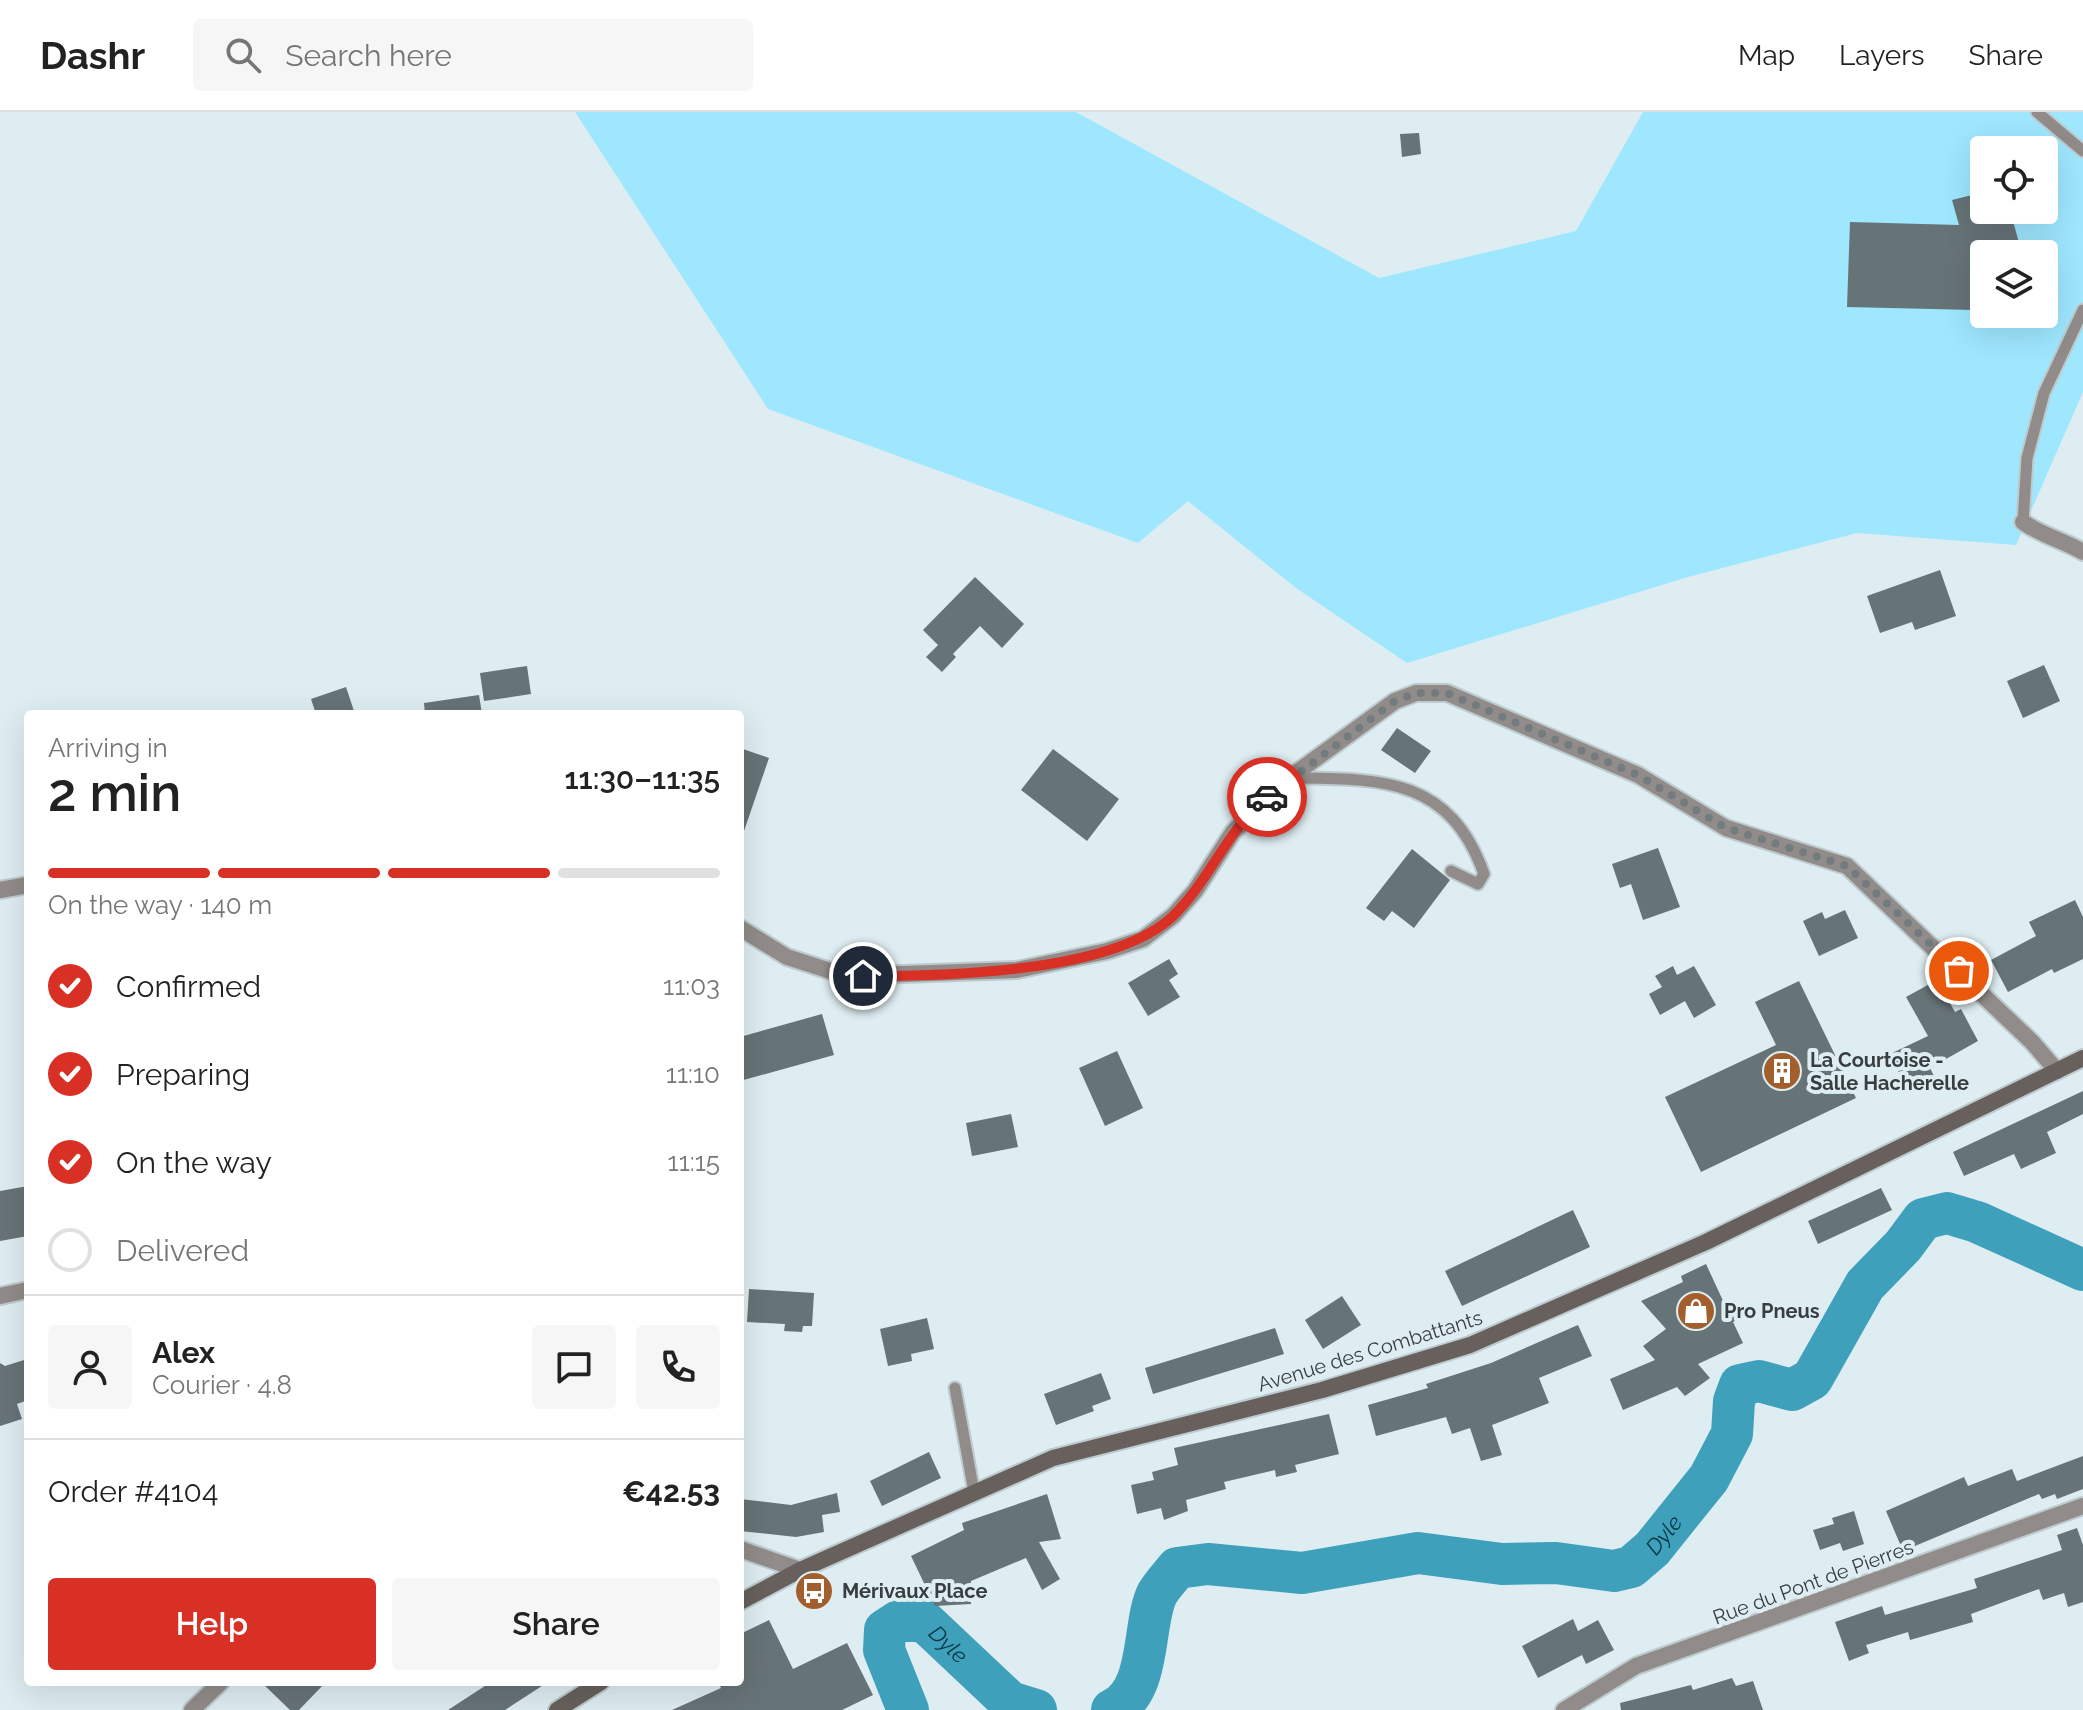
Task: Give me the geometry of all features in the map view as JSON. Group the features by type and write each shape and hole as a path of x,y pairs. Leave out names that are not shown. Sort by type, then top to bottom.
{"main road":[{"name":"Avenue des Combattants","path":"744,1600 800,1570 1053,1458 1322,1390 1470,1345 1706,1242 2083,1058"},
{"path":"557,1710 595,1686"}],"street":[{"path":"2023,522 2047,537 2083,552"},
{"path":"744,930 787,957 846,976 1017,970 1107,951 1143,939 1173,916 1195,891 1233,832 1289,778 1395,701 1432,691 1476,704 1638,775 1726,828 1847,866 2032,1042 2057,1071"},
{"path":"0,890 24,886"},
{"path":"0,1296 24,1291"},
{"name":"Rue du Pont de Pierres","path":"1564,1710 1636,1666 2083,1506"},
{"path":"744,1550 800,1570"},
{"path":"192,1710 217,1686"}],"lane":[{"path":"2037,112 2083,151"},
{"path":"2023,522 2027,458 2044,393 2083,310"},
{"path":"1289,778 1371,779 1407,789 1439,805 1473,842 1484,874 1478,884 1451,871"},
{"path":"955,1388 974,1492"}],"shaded area":[{"path":"575,112 1076,112 1379,278 1576,231 1643,112 2083,112 2083,392 2016,545 1857,533 1688,577 1407,663 1296,588 1188,501 1138,543 768,409"}],"building":[{"path":"1419,133 1421,154 1402,157 1400,134"},
{"path":"1970,196 1970,224 2014,224 2018,240 1970,240 1970,310 1847,307 1850,222 1959,225 1952,200"},
{"path":"1940,570 1956,616 1915,630 1912,622 1880,633 1867,596"},
{"path":"975,577 1024,624 1002,648 980,626 953,654 956,657 942,672 926,657 938,645 923,630"},
{"path":"2044,665 2060,701 2023,718 2007,681"},
{"path":"527,666 531,694 484,701 480,673"},
{"path":"346,687 354,710 315,710 311,699"},
{"path":"479,695 481,710 425,710 424,703"},
{"path":"1397,728 1431,751 1415,773 1381,750"},
{"path":"744,749 769,758 744,831"},
{"path":"1053,749 1119,799 1087,841 1021,790"},
{"path":"1658,848 1680,907 1643,920 1631,884 1620,888 1612,864"},
{"path":"1412,849 1450,880 1414,928 1392,911 1384,921 1366,908"},
{"path":"2075,900 2083,917 2083,959 2054,973 2052,969 2008,992 1991,960 2036,936 2029,922"},
{"path":"1845,910 1858,938 1819,956 1803,921 1822,912 1825,919"},
{"path":"1169,959 1178,974 1169,980 1180,997 1148,1016 1128,983"},
{"path":"1673,966 1677,975 1694,966 1716,1005 1694,1018 1685,1001 1660,1015 1649,994 1662,987 1655,976"},
{"path":"1937,980 1955,1012 1961,1009 1978,1041 1930,1068 1936,1080 1909,1093 1890,1054 1928,1036 1906,997"},
{"name":"La Courtoise - Salle Hacherelle","path":"1799,981 1856,1098 1701,1172 1665,1097 1776,1045 1755,1002"},
{"path":"822,1014 834,1055 744,1080 744,1036"},
{"path":"1117,1051 1143,1108 1105,1126 1079,1068"},
{"path":"2083,1091 2083,1114 2047,1132 2056,1153 2021,1169 2014,1154 1964,1176 1953,1152"},
{"path":"1011,1114 1018,1147 972,1156 966,1123"},
{"path":"24,1187 24,1237 0,1241 0,1191"},
{"path":"1881,1188 1892,1210 1818,1244 1808,1221"},
{"path":"1573,1210 1590,1247 1462,1306 1445,1271"},
{"path":"1706,1264 1725,1305 1735,1301 1743,1317 1733,1322 1743,1343 1698,1364 1710,1378 1685,1396 1677,1387 1623,1410 1610,1379 1655,1360 1643,1346 1666,1329 1641,1301 1683,1282 1681,1276"},
{"path":"749,1289 814,1293 812,1326 803,1326 802,1332 784,1331 785,1324 747,1322"},
{"path":"1342,1296 1361,1325 1323,1349 1305,1320"},
{"path":"927,1318 934,1349 911,1354 912,1361 888,1366 880,1329"},
{"path":"1578,1325 1592,1356 1539,1378 1549,1403 1492,1425 1502,1455 1481,1461 1470,1428 1452,1434 1446,1417 1376,1436 1368,1405 1428,1388 1426,1384 1491,1363"},
{"path":"1275,1328 1284,1354 1153,1394 1145,1368"},
{"path":"24,1360 24,1401 17,1404 22,1419 0,1426 0,1363 5,1366"},
{"path":"1101,1373 1111,1399 1092,1406 1094,1411 1056,1425 1044,1394"},
{"path":"1329,1414 1339,1454 1295,1465 1297,1472 1276,1477 1275,1470 1224,1482 1226,1489 1186,1500 1188,1511 1164,1520 1161,1508 1137,1514 1131,1485 1154,1480 1152,1472 1178,1465 1174,1448"},
{"path":"929,1452 941,1478 882,1506 870,1481"},
{"path":"2083,1456 2083,1489 2057,1499 2055,1494 2042,1499 2039,1494 1903,1551 1886,1511 1964,1477 1968,1486 2012,1469 2017,1481"},
{"path":"837,1493 840,1512 822,1515 824,1532 796,1537 744,1531 744,1499 791,1505"},
{"path":"1047,1494 1061,1539 1039,1542 1060,1579 1042,1590 1026,1558 971,1581 971,1604 935,1606 911,1556 964,1530 962,1523"},
{"path":"1854,1511 1864,1544 1843,1551 1840,1543 1820,1550 1813,1530 1834,1524 1832,1518"},
{"path":"2077,1528 2083,1545 2083,1602 2068,1607 2064,1593 2043,1600 2039,1589 1971,1614 1973,1622 1910,1640 1908,1632 1866,1645 1869,1653 1849,1661 1835,1622 1882,1606 1885,1615 1977,1588 1974,1579 2062,1550 2057,1535"},
{"path":"1573,1619 1578,1631 1598,1620 1614,1650 1586,1664 1582,1655 1538,1678 1522,1646"},
{"path":"769,1620 793,1669 847,1643 873,1695 842,1710 672,1710 720,1686 744,1686 744,1632"},
{"path":"1732,1678 1736,1686 1753,1681 1763,1710 1621,1710 1620,1703 1691,1685 1693,1690"},
{"path":"265,1686 322,1686 299,1710 290,1710"},
{"path":"485,1686 542,1686 505,1710 448,1710"}],"waterway":[{"name":"Dyle","path":"1112,1710 1125,1701 1134,1689 1144,1657 1152,1607 1157,1594 1177,1568 1208,1564 1302,1573 1418,1553 1502,1564 1556,1563 1614,1571 1631,1567 1652,1549 1709,1478 1732,1434 1734,1401 1740,1385 1759,1381 1792,1390 1812,1379 1865,1285 1903,1246 1923,1219 1947,1213 1977,1222 2083,1270"},
{"name":"Dyle","path":"908,1710 884,1650 885,1630 899,1621 924,1621 1010,1702 1036,1710"}],"way so far":[{"path":"1267,797 1395,701 1416,693 1447,693 1638,775 1726,828 1754,840 1835,860 1847,866 1959,971"}],"place":[{"name":"La Courtoise - Salle Hacherelle","path":"1782,1071"},
{"name":"Pro Pneus","path":"1696,1311"},
{"name":"Mérivaux Place","path":"814,1591"}],"route":[{"path":"863,976 1017,970 1107,951 1143,939 1173,916 1195,891 1233,832 1267,797"}]}
